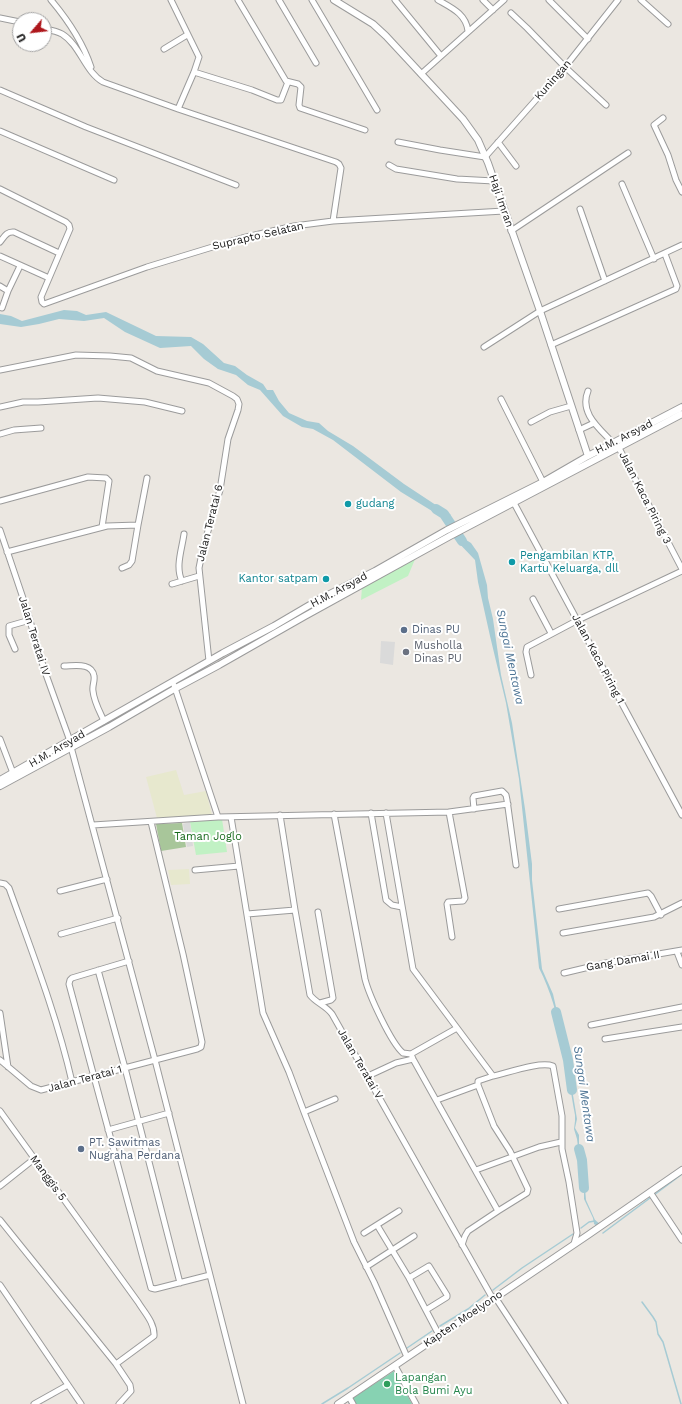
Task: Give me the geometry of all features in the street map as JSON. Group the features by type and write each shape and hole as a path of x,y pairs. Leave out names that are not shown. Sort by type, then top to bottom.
{"street":[{"path":"51,0 60,10 89,60 91,71"},
{"path":"171,0 199,57 178,110"},
{"path":"238,0 288,82 298,84 301,87 300,108 365,130"},
{"path":"279,0 316,63"},
{"path":"312,0 377,110"},
{"name":"Haji Imran","path":"334,0 352,10 379,29 463,119 478,140 540,311 588,456"},
{"path":"395,0 441,56"},
{"path":"438,0 462,16 467,22 468,32"},
{"path":"483,0 493,10"},
{"path":"421,74 504,0"},
{"path":"549,0 588,38"},
{"name":"Kuningan","path":"485,157 565,67 618,0"},
{"path":"641,0 668,24"},
{"path":"511,13 565,67 606,105"},
{"path":"0,18 12,20"},
{"path":"52,31 64,35 74,46 95,77 103,82 178,110 339,164 341,168 333,221"},
{"path":"164,49 187,35"},
{"path":"194,72 252,90 277,100 281,100 283,98 288,82"},
{"path":"0,90 86,127 236,185"},
{"path":"663,118 654,125 668,154 676,180 682,192"},
{"path":"0,131 114,180"},
{"path":"398,142 485,157"},
{"path":"498,142 516,166"},
{"path":"511,231 628,153"},
{"path":"389,165 396,169 457,179 494,181"},
{"path":"622,184 654,259"},
{"path":"0,189 68,223 70,229 49,278 0,256"},
{"path":"580,209 605,281"},
{"name":"Suprapto Selatan","path":"49,278 41,297 44,304 147,267 242,238 294,226 333,221 504,210"},
{"path":"0,242 6,234 14,232 59,253"},
{"path":"484,347 540,311 682,246"},
{"path":"551,346 676,289 677,286 665,254"},
{"path":"2,308 20,266"},
{"path":"0,286 8,291"},
{"name":"Jalan Teratai 6","path":"0,370 76,355 131,358 157,371 209,383 233,396 238,401 238,410 228,439 220,490 203,548 199,576 209,661"},
{"path":"588,391 584,399 585,409 594,423 613,443"},
{"path":"0,407 23,402 114,399 145,402 182,411"},
{"path":"500,399 543,482"},
{"path":"531,422 545,414 571,406"},
{"name":"H.M. Arsyad","path":"0,780 70,744 108,727 209,661 320,599 449,533 514,503 619,448 668,418 682,407"},
{"name":"H.M. Arsyad","path":"460,528 613,443 668,418 682,414"},
{"path":"579,430 594,423"},
{"path":"0,434 14,430 41,428"},
{"name":"Jalan Kaca Piring 3","path":"619,448 682,570"},
{"path":"0,501 88,477 107,479 109,481 102,527"},
{"path":"122,568 129,565 132,560 147,478"},
{"name":"Jalan Kaca Piring 1","path":"514,503 682,815"},
{"path":"7,552 102,527 138,525"},
{"name":"Jalan Teratai IV","path":"0,530 30,620 44,669 70,744 93,825 243,1404"},
{"name":"H.M. Arsyad","path":"0,786 104,722 174,685 219,665 368,582 449,533"},
{"path":"182,581 180,576 179,560 184,534"},
{"path":"532,675 526,649 528,647 551,633 682,570"},
{"path":"172,584 199,576"},
{"path":"533,599 551,633"},
{"path":"15,649 9,636 9,626 30,620"},
{"path":"64,666 86,666 92,669 94,675 94,699 104,722"},
{"path":"174,685 218,817"},
{"path":"0,738 13,773"},
{"path":"474,808 474,796 502,791 506,795 516,864"},
{"path":"93,825 218,817 449,812 508,804"},
{"path":"449,812 465,898 463,901 448,902 447,904 452,937"},
{"path":"371,813 386,900 392,905 402,906"},
{"path":"386,813 413,969 493,1076"},
{"path":"334,814 366,984 373,1002 398,1049 402,1053 412,1056 498,1211"},
{"name":"Jalan Teratai V","path":"280,815 310,995 326,1007 332,1014 462,1245 494,1298 565,1404"},
{"path":"231,817 262,1008 290,1072 354,1242 407,1357"},
{"name":"Jalan Teratai 1","path":"0,1060 31,1086 41,1090 201,1047 202,1042 183,954 151,822"},
{"path":"196,870 239,866"},
{"path":"60,892 108,879"},
{"path":"0,883 5,884 9,888 61,1039 72,1082"},
{"path":"559,909 648,892 652,896 661,915"},
{"path":"563,932 654,917 661,915 682,903"},
{"path":"246,914 295,910"},
{"path":"318,912 333,998 320,1003"},
{"path":"61,934 118,918"},
{"path":"680,951 682,965"},
{"name":"Gang Damai II","path":"564,972 606,963 680,951"},
{"path":"129,961 72,978 69,982 151,1288 153,1290 210,1275"},
{"path":"98,970 125,1068 180,1283"},
{"path":"591,1025 682,1007"},
{"path":"0,1013 8,1067"},
{"path":"605,1039 682,1027"},
{"path":"368,1076 412,1056 457,1028"},
{"path":"462,1245 468,1231 528,1191 513,1157 494,1126 478,1086 478,1081 523,1068 545,1065 553,1066 562,1116 562,1153 569,1182 577,1237 574,1244"},
{"path":"437,1100 478,1086"},
{"path":"304,1112 335,1099"},
{"name":"Manggis 5","path":"0,1111 150,1321 154,1331 154,1336 116,1364"},
{"path":"108,1130 169,1114"},
{"path":"476,1170 539,1147 562,1142"},
{"path":"0,1178 2,1184 34,1158"},
{"path":"682,1170 650,1192 682,1240"},
{"name":"Kapten Moelyono","path":"338,1404 650,1192"},
{"path":"364,1233 399,1211"},
{"path":"0,1220 116,1364 130,1385 132,1391 119,1404"},
{"path":"377,1225 409,1278 440,1335"},
{"path":"366,1267 414,1236"},
{"path":"409,1278 429,1266 447,1295 447,1297 426,1310"},
{"path":"0,1285 81,1404"},
{"path":"394,1366 416,1404"},
{"path":"34,1404 68,1386"},
{"path":"349,1397 353,1404"}],"green space":[{"path":"416,557 408,576 361,600 362,587"},
{"path":"176,770 184,795 206,791 212,815 157,818 146,777"},
{"name":"Taman Joglo","path":"222,819 227,852 196,855 190,822"},
{"path":"182,823 186,847 161,851 156,824"},
{"path":"189,869 190,884 171,885 168,870"},
{"name":"Lapangan Bola Bumi Ayu","path":"394,1371 412,1404 356,1404 353,1398"}],"shaded area":[{"path":"381,641 395,642 393,665 380,663"},
{"path":"190,822 193,846 187,847 183,824"}],"water":[{"path":"64,310 77,311 86,315 106,312 156,336 191,337 203,344 224,363 235,366 263,384 267,390 273,390 279,401 289,413 307,421 319,423 328,431 353,446 404,484 451,515 445,519 401,492 333,440 313,429 302,427 283,416 260,390 248,385 236,375 218,369 204,359 191,346 160,348 125,332 104,318 84,321 59,319 21,327 0,324 0,314 11,316 22,321"},
{"name":"Sungai Mentawa","path":"461,533 463,538 471,543 478,553 487,585 501,675 512,723 525,809 542,969 553,994 567,1055 570,1059 569,1071 577,1119 575,1128 579,1135 579,1147 583,1171 574,1129 575,1115 558,1021 547,985 539,968 519,779 506,703 478,582 475,560 453,537"},
{"path":"584,1177 586,1200 595,1220 600,1224 597,1226 594,1224 593,1218 584,1199"}],"waterway":[{"name":"Sungai Mentawa","path":"436,509 444,514 462,541"},
{"name":"Sungai Mentawa","path":"556,1012 568,1060 572,1090"},
{"name":"Sungai Mentawa","path":"579,1149 582,1160 584,1188"},
{"path":"603,1233 682,1174"},
{"path":"581,1228 589,1222 595,1221"},
{"path":"493,1290 522,1268 573,1234"},
{"path":"440,1326 468,1309 485,1295"},
{"path":"642,1302 656,1322 658,1334 663,1342 681,1404"},
{"path":"407,1348 432,1331"},
{"path":"322,1404 400,1353"}],"place":[{"name":"gudang","path":"348,504"},
{"name":"Pengambilan KTP, Kartu Keluarga, dll","path":"512,562"},
{"name":"Kantor satpam","path":"326,579"},
{"name":"Dinas PU","path":"404,630"},
{"name":"Musholla Dinas PU","path":"406,652"},
{"name":"PT. Sawitmas Nugraha Perdana","path":"81,1149"},
{"name":"Lapangan Bola Bumi Ayu","path":"387,1384"}]}
